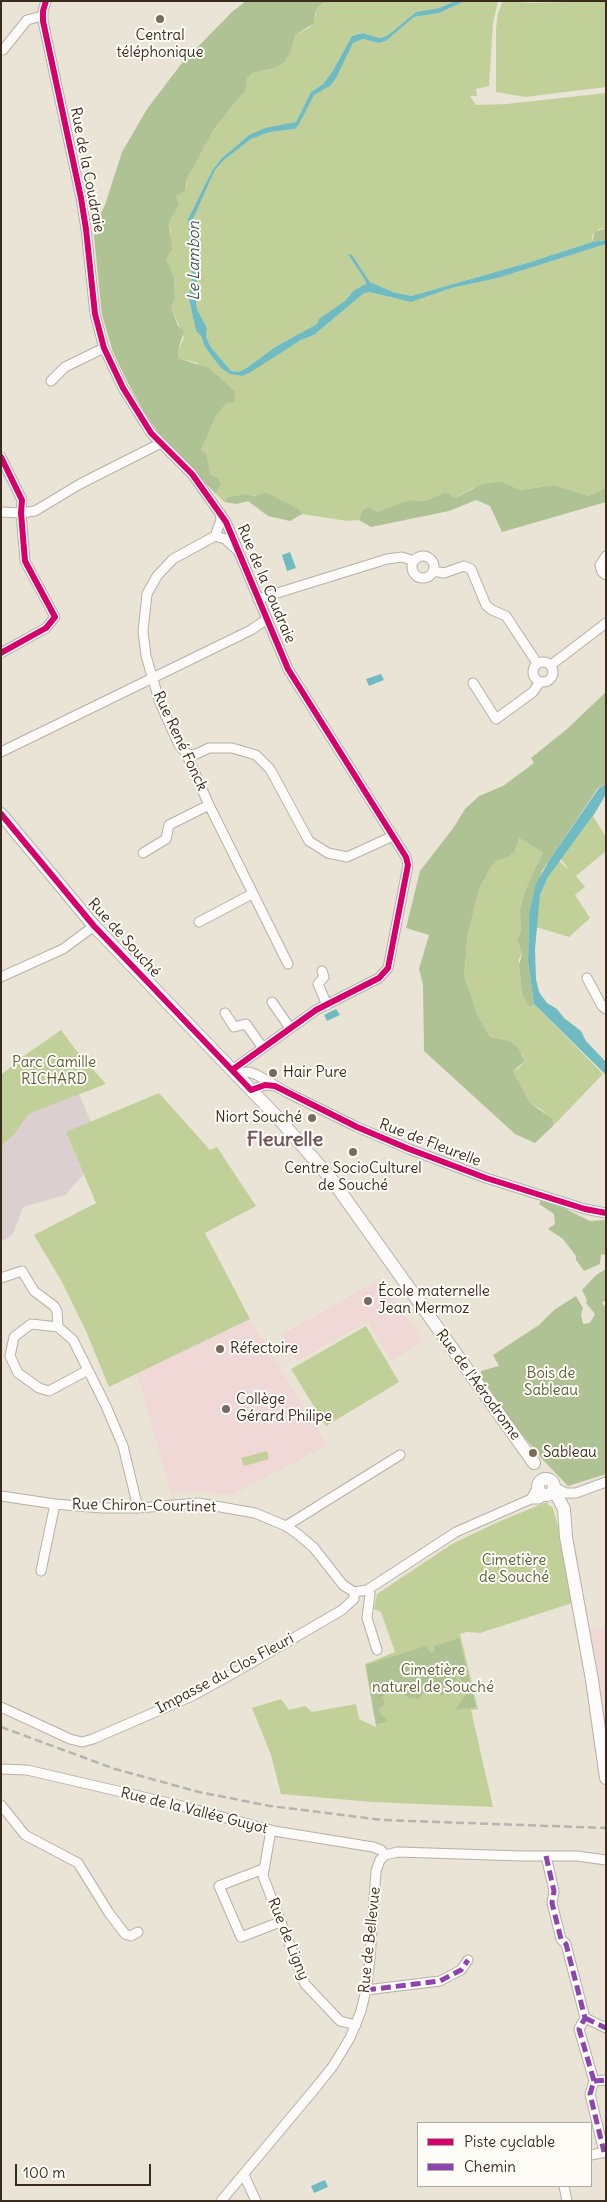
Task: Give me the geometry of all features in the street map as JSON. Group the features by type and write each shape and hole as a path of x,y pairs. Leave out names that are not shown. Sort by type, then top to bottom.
{"street":[{"name":"Rue de la Coudraie","path":"46,1 42,16 81,198 95,314 104,348 122,388 151,433 192,474 233,535 237,550 288,669 406,857 408,865 388,968 379,978 327,1005 290,1028 234,1072"},
{"path":"3,50 27,20 42,16"},
{"path":"51,381 65,367 104,348"},
{"path":"1,512 21,514 42,508 80,484 161,443"},
{"path":"1,457 22,500 21,514 25,561 55,617 46,628 1,653"},
{"name":"Rue de la Coudraie","path":"220,513 221,520 215,536 225,539 237,550"},
{"name":"Rue René Fonck","path":"215,536 172,559 157,576 147,594 143,631 146,656 152,678 179,745 186,753 252,894 288,964"},
{"path":"258,599 388,559 402,557 414,561 423,556 430,558 434,564 433,571 429,576 420,577 413,571 414,561"},
{"path":"606,556 600,565 602,572 606,575"},
{"path":"433,571 444,573 464,566 471,569 486,605 506,616 538,663"},
{"path":"1,752 251,630 267,619"},
{"path":"551,665 606,623"},
{"path":"543,661 551,665 554,672 552,678 546,682 540,682 534,678 533,671 538,663 543,661"},
{"path":"473,683 496,719 533,692 540,682"},
{"path":"186,753 194,755 209,748 232,748 256,755 270,769 309,841 328,854 347,856 393,836"},
{"path":"143,853 166,839 169,825 209,805"},
{"name":"Rue de Souché","path":"1,814 94,926 234,1072"},
{"path":"199,922 252,894"},
{"path":"1,978 63,949 94,926"},
{"path":"322,971 324,977 318,984 327,1005"},
{"path":"587,978 602,1006 606,1009"},
{"path":"272,1002 290,1028"},
{"path":"225,1013 234,1027 246,1024 263,1048"},
{"name":"Rue de Fleurelle","path":"234,1072 249,1072 257,1075 357,1127 409,1150 486,1178 585,1209 606,1213"},
{"name":"Rue de l'Aérodrome","path":"234,1072 332,1180 534,1463 557,1506 566,1537 592,1680 606,1778"},
{"path":"251,1090 265,1085 275,1086"},
{"path":"1,1278 22,1271 34,1291 54,1306 57,1311 58,1327"},
{"path":"88,1370 49,1391 39,1388 18,1373 10,1356 14,1336 31,1324 58,1327 73,1340 88,1370 123,1446 138,1508"},
{"path":"286,1526 400,1455"},
{"path":"354,1592 367,1590 450,1535 531,1500 547,1488 566,1493 576,1493 606,1482"},
{"name":"Rue Chiron-Courtinet","path":"1,1496 55,1504 102,1508 198,1504 255,1513 286,1526 314,1548 343,1585 354,1592"},
{"path":"41,1571 55,1504"},
{"path":"367,1590 370,1594 367,1618 376,1650"},
{"name":"Impasse du Clos Fleuri","path":"1,1708 70,1739 82,1742 93,1739 192,1696 232,1674 342,1610 354,1599 354,1592"},
{"name":"Rue de la Vallée Guyot","path":"1,1769 27,1770 182,1806 271,1830 373,1846 381,1850 385,1855"},
{"path":"1,1805 26,1835 78,1863 109,1913 125,1934 131,1936 138,1932"},
{"name":"Rue de Ligny","path":"271,1830 263,1876 305,1984 340,2021 356,2026"},
{"path":"385,1855 398,1852 594,1857 606,1860"},
{"name":"Rue de Bellevue","path":"221,2201 333,2066 356,2026 366,1990 370,1959 376,1871 385,1855"},
{"path":"546,1856 554,1891 552,1903 561,1939 566,1944 585,2018 579,2029 594,2081 590,2094 605,2152 592,2155"},
{"path":"263,1868 219,1886 241,1937 280,1922"},
{"path":"366,1990 440,1981 461,1970 468,1960"},
{"path":"585,2018 606,2028"},
{"path":"594,2081 606,2080"},
{"path":"244,2175 256,2201"},
{"path":"564,2187 567,2201"}],"shaded area":[{"path":"79,1094 91,1122 66,1133 84,1174 65,1195 23,1207 13,1234 1,1242 1,1146 14,1135 27,1116 33,1112"},
{"name":"École maternelle Jean Mermoz","path":"380,1279 423,1342 391,1361 368,1322 297,1361 281,1335"},
{"name":"Collège Gérard Philipe","path":"250,1319 327,1445 232,1495 196,1491 171,1493 137,1373"},
{"path":"606,1627 606,1731 597,1664 589,1630"}],"green space":[{"path":"246,1 326,1 316,9 314,23 295,35 292,48 285,62 271,69 252,73 247,79 245,91 214,129 187,179 185,191 176,196 179,204 169,223 172,249 166,259 174,277 175,299 171,307 178,326 184,331 178,350 178,358 209,368 235,392 234,402 226,403 216,416 201,450 207,455 210,474 218,478 221,484 216,494 165,442 144,412 113,352 102,315 94,236 95,225 105,205 122,152 147,109 182,63 232,12"},
{"path":"326,1 455,1 439,8 416,12 387,36 380,38 361,33 352,36 332,72 323,84 311,92 296,122 249,135 222,158 213,169 188,219 192,275 189,299 196,331 201,336 205,347 221,368 230,374 242,376 301,340 314,335 363,294 369,292 397,299 498,278 606,244 606,487 589,496 555,485 520,490 501,481 471,489 456,498 445,492 426,501 409,500 377,512 370,507 362,510 359,520 347,521 302,514 299,509 266,492 254,496 246,494 229,497 224,502 216,494 221,484 218,478 210,474 207,456 201,450 216,416 198,363 178,358 178,350 184,338 171,307 175,299 174,277 166,259 171,231 169,223 179,204 175,196 187,186 187,179 214,129 242,95 247,79 252,73 271,69 292,48 295,35 310,27 316,16 316,9"},
{"path":"465,1 498,1 493,23 489,86 476,89 477,96 470,96 476,105 507,104 606,93 606,228 599,229 592,236 592,242 527,263 411,296 393,292 370,282 352,255 349,255 365,280 366,285 353,291 346,300 320,319 317,324 275,347 239,372 231,371 210,346 206,336 207,328 197,309 195,292 199,267 192,220 215,170 224,160 251,139 270,132 294,129 314,95 318,91 325,89 353,43 363,39 379,43 386,41 414,17 439,13"},
{"path":"503,1 533,3 606,1 606,87 525,97 496,92 496,29 498,13"},
{"path":"606,228 606,240 592,242 595,232"},
{"path":"501,481 520,490 555,485 589,496 606,487 606,502 502,532 490,506 476,500 449,511 371,527 359,520 362,510 370,507 377,512 409,500 426,501 445,492 456,498 480,485"},
{"path":"266,492 299,509 302,514 290,521 268,516 248,501 237,504 224,502 228,497 246,494 254,496"},
{"path":"606,692 606,784 598,788 542,871 529,914 528,962 534,1004 530,1007 522,994 519,965 522,954 517,940 521,932 520,911 524,895 543,853 519,838 514,852 508,857 497,860 479,889 468,934 464,975 478,1016 490,1037 510,1041 519,1049 525,1061 513,1071 530,1103 551,1118 553,1122 553,1126 535,1143 515,1134 424,1051 423,985 419,969 429,935 406,928 420,871 454,827 465,809 479,796 503,786 534,763 531,758 567,729"},
{"path":"593,816 606,837 606,851 576,876 585,887 575,895 590,918 569,937 536,927 540,895 548,877 559,861 569,870 561,859"},
{"path":"519,838 543,853 534,870 520,911 521,932 518,944 522,954 519,959 519,965 522,994 530,1006 534,1004 603,1074 553,1126 553,1122 542,1110 530,1103 513,1071 519,1068 525,1061 523,1055 510,1041 490,1037 478,1016 464,975 468,934 479,889 497,859 507,857"},
{"name":"Parc Camille RICHARD","path":"61,1030 106,1084 33,1112 27,1116 14,1135 1,1146 1,1075"},
{"path":"159,1093 210,1150 217,1147 256,1206 205,1233 250,1319 109,1387 86,1331 62,1282 34,1235 96,1203 66,1132"},
{"path":"541,1201 557,1205 590,1221 604,1220 606,1222 606,1255 601,1254 600,1264 584,1271 576,1260 576,1256 563,1239 548,1229 555,1224 554,1214 539,1204"},
{"name":"Bois de Sableau","path":"606,1269 606,1300 602,1303 606,1308 606,1474 568,1486 543,1460 507,1416 481,1378 481,1371 499,1366 493,1355 539,1325 554,1310 576,1296 583,1308 581,1315 583,1324 590,1323 595,1314 586,1303 587,1300 582,1290 596,1275"},
{"path":"366,1326 399,1382 326,1426 291,1369"},
{"path":"267,1451 269,1459 244,1466 241,1458"},
{"name":"Cimetière de Souché","path":"547,1502 549,1506 552,1506 558,1526 572,1603 480,1633 467,1632 460,1634 478,1709 471,1710 493,1807 372,1802 281,1794 271,1755 252,1708 281,1699 289,1710 305,1706 312,1712 356,1704 359,1719 376,1727 365,1664 395,1652 381,1612 374,1609 377,1594 452,1544 498,1522"},
{"name":"Cimetière naturel de Souché","path":"459,1638 476,1707 455,1710 466,1694 457,1668 454,1672 456,1677 455,1683 441,1696 438,1691 422,1694 421,1698 418,1699 409,1698 403,1694 403,1682 396,1683 387,1689 383,1697 385,1704 378,1710 388,1722 376,1724 366,1665 426,1646 431,1653 435,1650 434,1646"}],"water":[{"name":"Le Lambon","path":"455,1 465,1 439,13 414,17 386,41 379,43 363,39 353,43 336,78 330,86 314,95 298,126 294,129 270,132 251,139 224,160 215,170 192,221 199,267 195,292 197,309 207,328 206,336 210,346 231,371 239,372 275,347 317,324 319,319 346,300 353,291 366,284 348,254 352,255 370,282 393,292 411,296 527,263 592,242 606,240 606,244 498,278 451,288 411,302 369,292 363,294 314,335 301,340 249,373 242,376 230,374 221,368 205,347 201,336 196,331 189,299 192,275 188,219 213,169 222,158 249,135 265,128 296,122 311,92 323,84 332,72 352,36 362,33 380,38 387,36 416,12 439,8"},
{"path":"290,552 296,568 287,571 282,555"},
{"path":"381,674 384,680 369,686 366,679"},
{"path":"606,784 606,794 595,813 548,877 540,895 535,949 536,979 539,992 547,1003 557,1009 564,1018 581,1031 586,1041 606,1062 606,1075 534,1004 528,962 529,914 536,884 550,859 599,788"},
{"path":"336,1009 340,1015 327,1021 324,1015"},
{"path":"325,2180 328,2187 314,2193 311,2186"}],"railway":[{"path":"1,1727 115,1769 199,1792 270,1806 382,1820 606,1828"}],"marked path":[{"path":"546,1856 554,1891 552,1903 561,1939 566,1944 585,2018 579,2029 594,2081 590,2094 604,2152"},
{"path":"366,1990 440,1981 461,1970 468,1960"},
{"path":"585,2018 606,2028"},
{"path":"594,2081 606,2080"}],"cycle path":[{"path":"46,1 43,21 81,198 95,314 104,348 123,388 151,433 192,474 226,522 288,669 406,857 408,865 388,968 379,978 316,1010 232,1070"},
{"path":"1,457 22,500 21,513 25,561 55,617 46,628 1,653"},
{"path":"1,814 94,926 251,1090 265,1085 275,1086 357,1127 409,1149 486,1178 585,1209 606,1213"}],"place":[{"name":"Central téléphonique","path":"160,19"},
{"name":"Hair Pure","path":"273,1073"},
{"name":"Niort Souché","path":"312,1118"},
{"name":"Centre SocioCulturel de Souché","path":"353,1152"},
{"name":"École maternelle Jean Mermoz","path":"368,1301"},
{"name":"Réfectoire","path":"220,1349"},
{"name":"Collège Gérard Philipe","path":"226,1409"},
{"name":"Sableau","path":"533,1453"}],"district":[{"name":"Fleurelle","path":"285,1140"}]}
